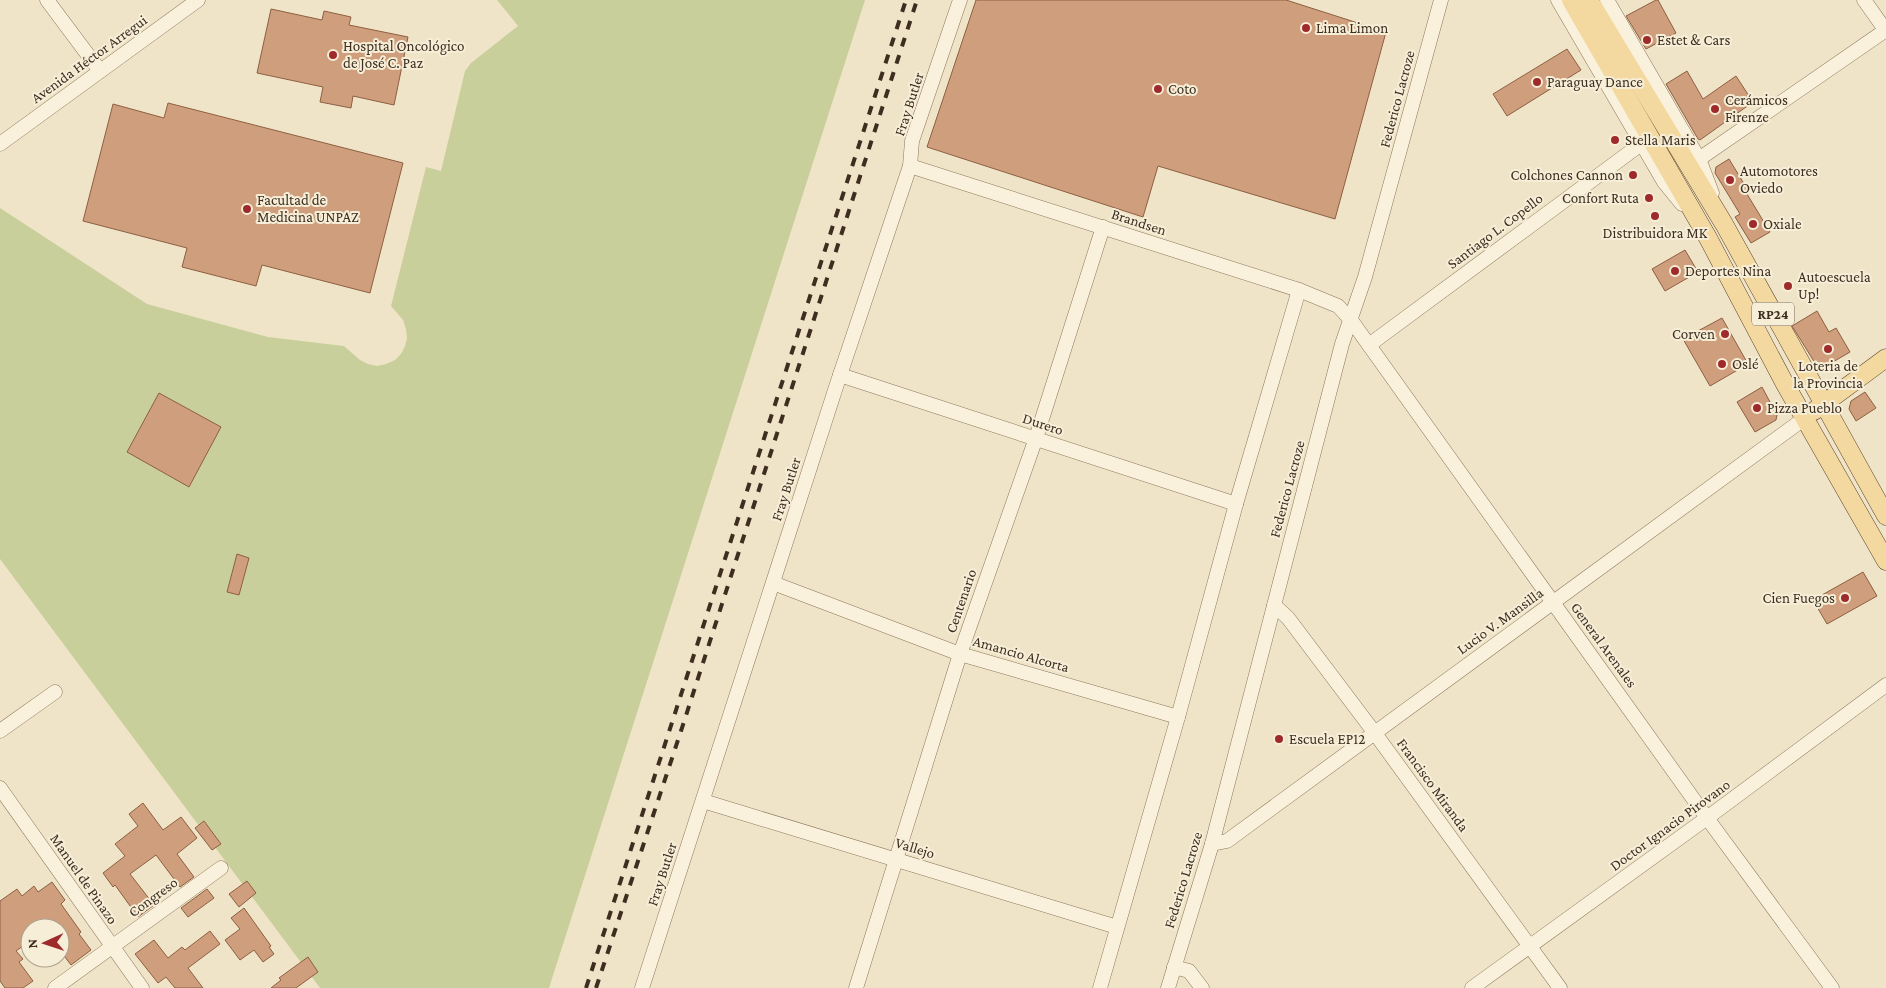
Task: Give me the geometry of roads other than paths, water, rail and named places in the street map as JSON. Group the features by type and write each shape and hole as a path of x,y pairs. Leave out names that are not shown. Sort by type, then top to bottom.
{"main road":[{"name":"RP24","path":"1571,0 1708,238 1805,418 1886,561"},
{"name":"RP24","path":"1589,0 1724,224 1886,516"},
{"path":"1805,418 1886,358"}],"street":[{"path":"47,0 100,72"},
{"name":"Avenida Héctor Arregui","path":"0,144 198,0"},
{"name":"Fray Butler","path":"642,988 840,375 910,166 912,141 960,0"},
{"name":"Federico Lacroze","path":"1168,988 1212,844 1342,344 1365,277 1441,0"},
{"path":"1558,0 1664,182 1708,238"},
{"path":"1607,0 1699,159 1724,224"},
{"path":"1699,159 1886,30 1864,0"},
{"name":"Santiago L. Copello","path":"1369,345 1641,144"},
{"name":"Brandsen","path":"910,166 1299,290 1338,306 1351,320"},
{"name":"Centenario","path":"856,988 960,654 1036,438 1103,227"},
{"path":"1100,988 1178,717 1236,504 1299,290"},
{"name":"General Arenales","path":"1351,320 1832,988"},
{"name":"Durero","path":"840,375 1236,504"},
{"name":"Lucio V. Mansilla","path":"1212,844 1227,841 1805,418"},
{"name":"Amancio Alcorta","path":"773,582 960,654 1178,717"},
{"name":"Francisco Miranda","path":"1274,605 1288,618 1374,732 1560,988"},
{"name":"Doctor Ignacio Pirovano","path":"1472,988 1708,818 1886,685"},
{"path":"0,731 55,692"},
{"name":"Manuel de Pinazo","path":"0,788 142,988"},
{"name":"Vallejo","path":"703,801 1117,927"},
{"name":"Congreso","path":"56,988 221,868"},
{"path":"1174,967 1189,971 1202,988"}],"railway":[{"path":"586,988 906,0"},
{"path":"596,988 917,0"}],"place":[{"name":"Lima Limon","path":"1306,28"},
{"name":"Estet & Cars","path":"1647,40"},
{"name":"Hospital Oncológico de José C. Paz","path":"333,55"},
{"name":"Paraguay Dance","path":"1537,82"},
{"name":"Coto","path":"1158,89"},
{"name":"Cerámicos Firenze","path":"1715,109"},
{"name":"Stella Maris","path":"1615,140"},
{"name":"Colchones Cannon","path":"1633,175"},
{"name":"Automotores Oviedo","path":"1730,180"},
{"name":"Confort Ruta","path":"1649,198"},
{"name":"Facultad de Medicina UNPAZ","path":"247,209"},
{"name":"Distribuidora MK","path":"1655,216"},
{"name":"Oxiale","path":"1753,224"},
{"name":"Deportes Nina","path":"1675,271"},
{"name":"Autoescuela Up!","path":"1788,286"},
{"name":"Corven","path":"1725,334"},
{"name":"Loteria de la Provincia","path":"1828,349"},
{"name":"Oslé","path":"1722,364"},
{"name":"Pizza Pueblo","path":"1757,408"},
{"name":"Cien Fuegos","path":"1845,598"},
{"name":"Escuela EP12","path":"1279,739"}]}
